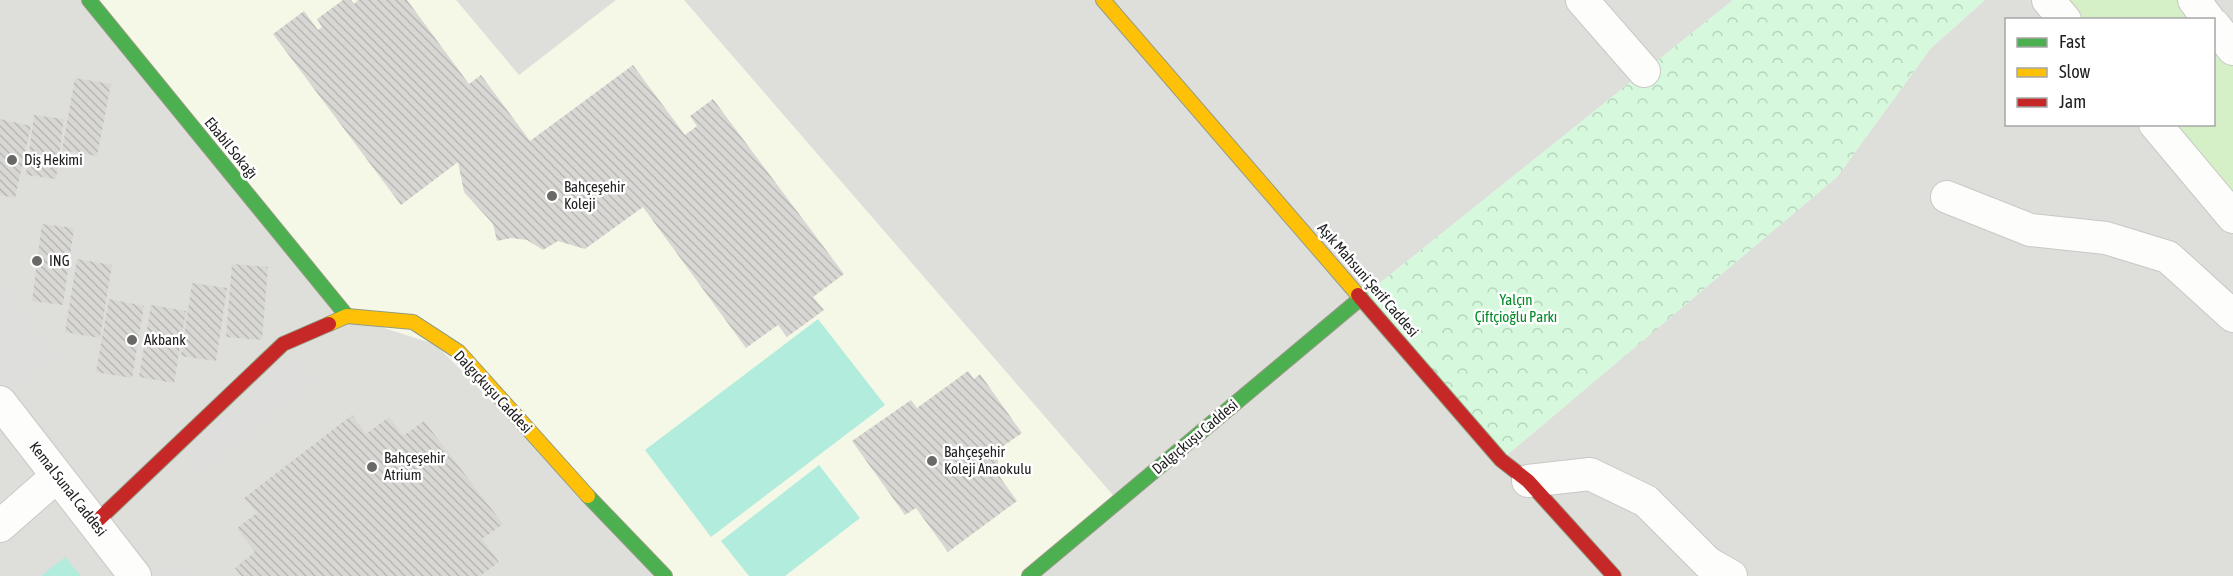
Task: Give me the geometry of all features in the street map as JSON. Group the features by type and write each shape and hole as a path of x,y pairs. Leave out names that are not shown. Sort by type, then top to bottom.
{"street":[{"name":"Ebabil Sokağı","path":"89,0 347,316"},
{"name":"Aşık Mahsuni Şerif Caddesi","path":"1103,0 1501,460 1528,481 1614,576"},
{"path":"1582,0 1644,71"},
{"path":"2048,0 2063,18"},
{"path":"2194,0 2208,18"},
{"path":"2215,26 2233,49"},
{"path":"2156,126 2233,216"},
{"path":"1947,197 2030,230 2106,238 2168,257 2233,316"},
{"name":"Dalgıçkuşu Caddesi","path":"1029,576 1361,298"},
{"name":"Dalgıçkuşu Caddesi","path":"95,524 283,344 347,316 413,322 459,352 604,514 665,576"},
{"name":"Kemal Sunal Caddesi","path":"0,402 135,576"},
{"path":"1528,481 1590,474 1646,501 1708,563 1731,576"},
{"path":"0,526 57,476"}],"shaded area":[{"path":"0,0 89,0 665,576 0,576"},
{"name":"Bahçeşehir Koleji","path":"89,0 456,0 519,75 616,0 684,0 1118,501 1029,576 665,576 459,352 347,316"},
{"path":"456,0 616,0 519,76"},
{"path":"684,0 1733,0 1361,298 1501,460 1837,177 1931,48 1985,0 2048,0 2064,18 2005,18 2005,126 2156,126 2233,217 2233,576 1029,576"},
{"path":"2194,0 2233,0 2233,49 2215,26 2215,18 2208,18"},
{"path":"0,285 55,357 10,391 0,379"},
{"path":"295,359 313,382 201,473 183,450"},
{"path":"180,563 190,576 162,576"}],"green space":[{"name":"Yalçın Çiftçioğlu Parkı","path":"1733,0 1985,0 1931,48 1837,177 1501,460 1361,298"},
{"path":"2048,0 2194,0 2208,18 2064,18"},
{"path":"2215,26 2233,49 2233,217 2156,126 2215,126"},
{"path":"818,319 885,405 711,537 645,450"},
{"path":"819,465 860,518 785,576 749,576 721,541"},
{"path":"65,557 81,576 41,576"}],"building":[{"name":"Bahçeşehir Koleji","path":"343,0 351,0 354,4 358,0 407,0 469,84 481,75 530,141 633,65 685,135 697,126 690,116 713,99 844,274 813,297 824,310 787,337 778,325 746,348 643,207 585,249 558,241 543,250 527,240 511,238 497,241 493,224 464,192 458,162 401,205 273,34 304,11 318,30 322,27 317,19"},
{"path":"75,78 111,84 97,156 62,150"},
{"path":"34,115 64,119 56,179 26,175"},
{"name":"Diş Hekimi","path":"0,119 31,126 15,198 0,195"},
{"path":"42,224 74,228 63,305 32,301"},
{"path":"77,259 112,265 100,338 65,332"},
{"path":"232,264 268,267 262,340 226,337"},
{"path":"192,283 227,288 216,361 181,356"},
{"path":"109,299 144,306 132,378 96,372"},
{"path":"151,305 186,311 174,383 139,377"},
{"name":"Bahçeşehir Koleji Anaokulu","path":"968,371 974,379 980,374 1022,433 999,449 997,473 1017,501 948,552 916,508 905,515 852,441 911,400 917,408"},
{"name":"Bahçeşehir Atrium","path":"352,415 366,434 389,417 403,436 424,421 503,524 482,539 499,562 480,576 241,576 235,568 255,552 237,528 257,513 244,498"}],"traffic: fast":[{"path":"89,0 347,316"},
{"path":"1029,576 1361,298"},
{"path":"588,496 665,576"}],"traffic: slow":[{"path":"1103,0 1358,295"},
{"path":"329,324 347,316 413,322 459,352 588,496"}],"traffic: jam":[{"path":"1358,295 1501,460 1528,481 1614,576"},
{"path":"95,523 283,344 329,324"}],"place":[{"name":"Diş Hekimi","path":"12,160"},
{"name":"Bahçeşehir Koleji","path":"552,196"},
{"name":"ING","path":"37,261"},
{"name":"Akbank","path":"132,340"},
{"name":"Bahçeşehir Koleji Anaokulu","path":"932,461"},
{"name":"Bahçeşehir Atrium","path":"372,467"}]}
